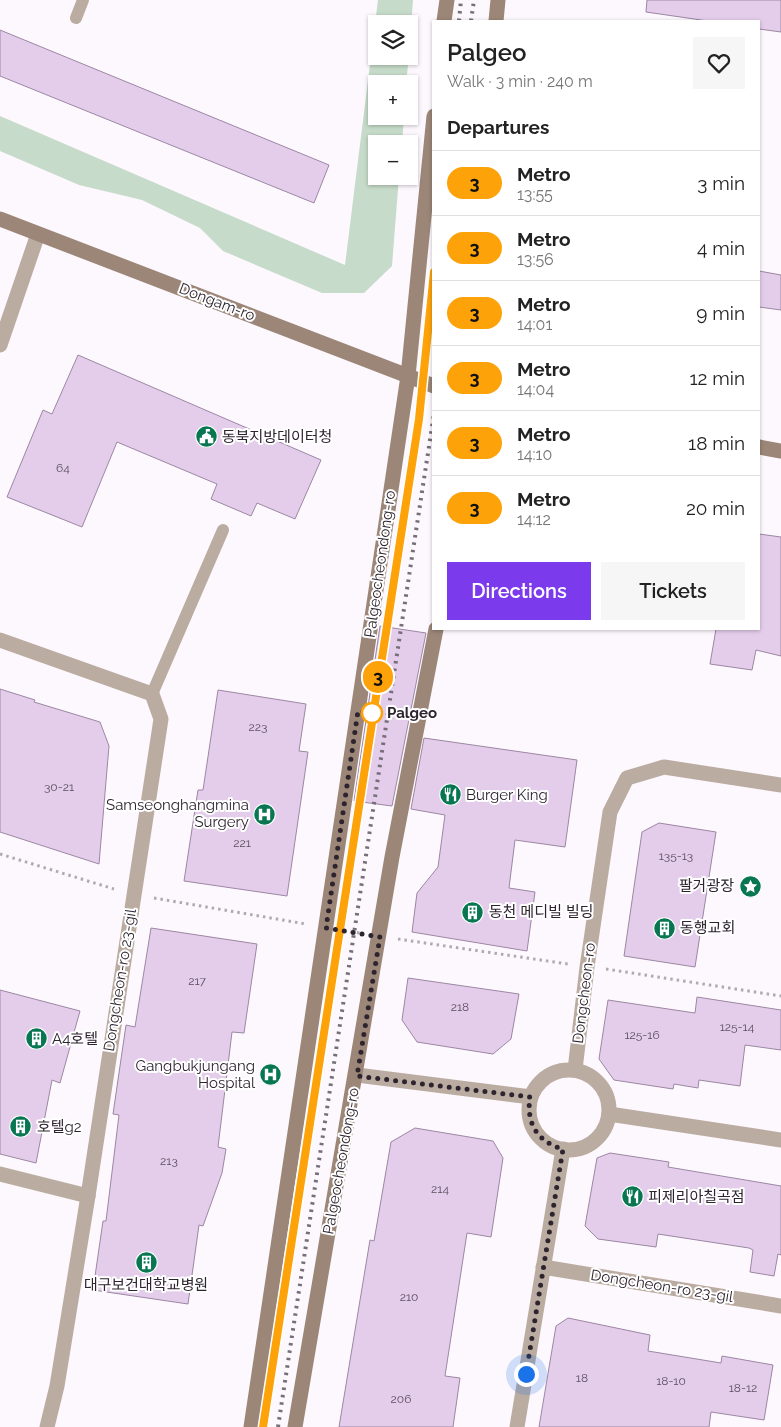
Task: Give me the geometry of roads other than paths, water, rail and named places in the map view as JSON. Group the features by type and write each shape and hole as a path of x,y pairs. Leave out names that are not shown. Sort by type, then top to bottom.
{"main road":[{"path":"444,20 447,0"},
{"path":"496,20 498,0"},
{"name":"Palgeocheondong-ro","path":"251,1427 408,376 432,136"},
{"name":"Dongam-ro","path":"0,219 432,385"},
{"path":"760,448 781,451"},
{"name":"Palgeocheondong-ro","path":"295,1427 380,937 436,630"}],"street":[{"path":"0,345 38,234"},
{"path":"0,640 152,694"},
{"name":"Dongcheon-ro 23-gil","path":"47,1427 57,1386 88,1196 161,720 152,694"},
{"name":"Dongcheon-ro","path":"575,1070 587,967 610,812 627,778 664,767 781,785"},
{"path":"575,1070 584,1073 601,1086 606,1094 609,1114 605,1126 598,1137 588,1145 576,1149 563,1149 551,1146 534,1130 528,1108 530,1097 536,1087 553,1073 575,1070"},
{"path":"357,1076 530,1097"},
{"path":"609,1114 781,1140"},
{"path":"517,1427 563,1149"},
{"path":"0,1174 88,1196"},
{"name":"Dongcheon-ro 23-gil","path":"543,1267 781,1306"}],"lane":[{"path":"76,18 83,0"},
{"path":"152,694 223,530"}],"railway":[{"path":"459,20 461,0"},
{"path":"471,20 474,0"},
{"path":"263,1427 419,419 432,292"},
{"path":"278,1427 432,427"}],"metro line":[{"name":"3","path":"263,1427 419,419 432,292"}],"place":[{"name":"동북지방데이터청","path":"206,437"},
{"name":"Palgeo","path":"372,713"},
{"name":"Burger King","path":"450,795"},
{"name":"Samseonghangmina Surgery","path":"265,814"},
{"name":"팔거광장","path":"750,886"},
{"name":"동천 메디빌 빌딩","path":"473,912"},
{"name":"동행교회","path":"664,928"},
{"name":"A4호텔","path":"36,1039"},
{"name":"Gangbukjungang Hospital","path":"271,1075"},
{"name":"호텔g2","path":"21,1127"},
{"name":"피제리아칠곡점","path":"632,1197"},
{"name":"대구보건대학교병원","path":"146,1262"}]}
